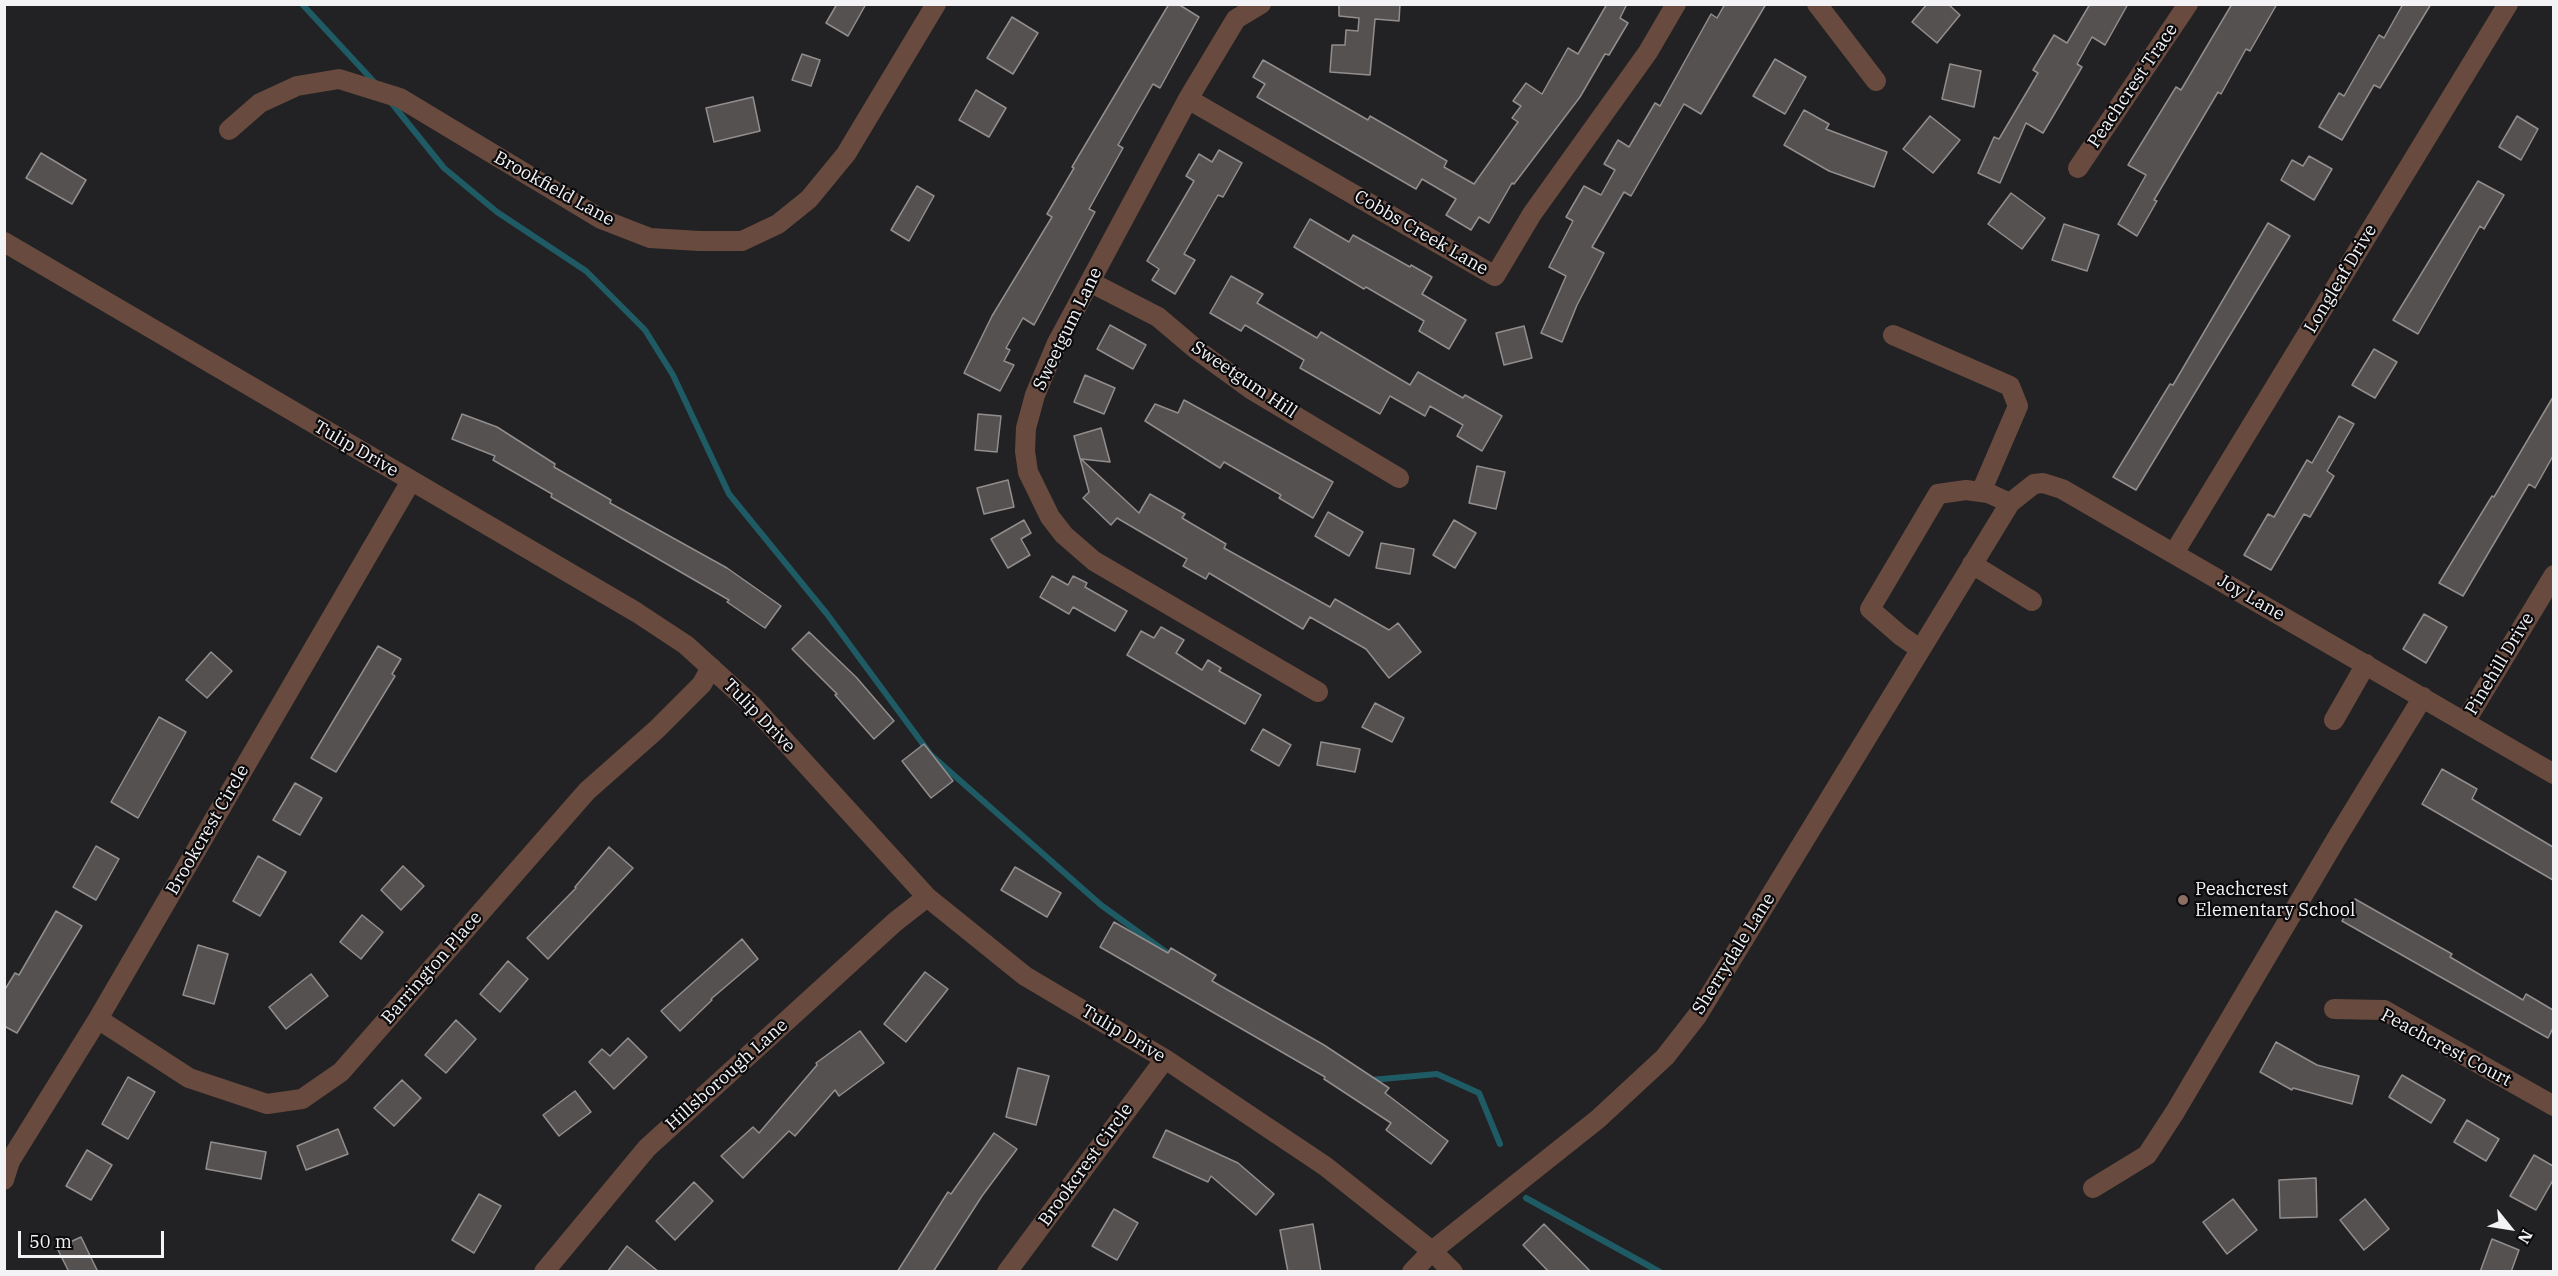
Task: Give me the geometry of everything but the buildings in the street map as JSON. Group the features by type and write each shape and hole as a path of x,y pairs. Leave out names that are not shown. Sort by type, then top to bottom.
{"street":[{"name":"Brookfield Lane","path":"229,130 260,103 297,86 339,79 400,98 602,219 650,238 742,241 778,224 809,199 839,163 936,4"},
{"name":"Sweetgum Lane","path":"1261,4 1236,19 1188,99 1057,343 1035,395 1026,428 1028,472 1050,517 1064,535 1094,561 1318,692"},
{"name":"Cobbs Creek Lane","path":"1188,99 1495,276 1532,214 1648,52 1676,4"},
{"path":"1817,4 1876,81"},
{"name":"Peachcrest Trace","path":"2078,168 2188,4"},
{"name":"Longleaf Drive","path":"2174,552 2508,4"},
{"name":"Tulip Drive","path":"4,242 636,612 686,645 752,705 927,897 1025,976 1165,1059 1325,1166 1432,1251 1453,1272"},
{"name":"Sweetgum Hill","path":"1090,282 1158,317 1197,350 1252,390 1399,478"},
{"path":"1893,335 2010,386 2018,406 1981,492"},
{"name":"Brookcrest Circle","path":"4,1180 10,1161 98,1019 411,481"},
{"name":"Joy Lane","path":"1972,564 2010,503 2034,484 2043,483 2062,489 2553,774"},
{"path":"1920,649 1870,609 1938,494 1966,490 1981,492 2010,503"},
{"path":"1972,564 2032,601"},
{"name":"Sherrydale Lane","path":"1412,1272 1432,1251 1598,1119 1665,1057 1697,1016 1972,564"},
{"name":"Pinehill Drive","path":"2465,722 2553,574"},
{"path":"2334,720 2366,664"},
{"name":"Barrington Place","path":"98,1019 189,1078 267,1104 302,1099 341,1072 587,791 656,730 702,684 711,667"},
{"path":"2093,1188 2147,1155 2423,697"},
{"name":"Hillsborough Lane","path":"544,1272 647,1148 895,922 927,897"},
{"name":"Peachcrest Court","path":"2334,1009 2384,1010 2553,1106"},
{"name":"Brookcrest Circle","path":"1008,1272 1165,1059"}],"waterway":[{"path":"302,4 376,84"},
{"path":"390,101 444,168 497,212 586,271 645,330 673,375 729,494 827,614 931,755 1101,905 1170,955"},
{"path":"1371,1080 1437,1074 1479,1093 1500,1144"},
{"path":"1526,1198 1660,1272"}],"place":[{"name":"Peachcrest Elementary School","path":"2183,900"}]}
